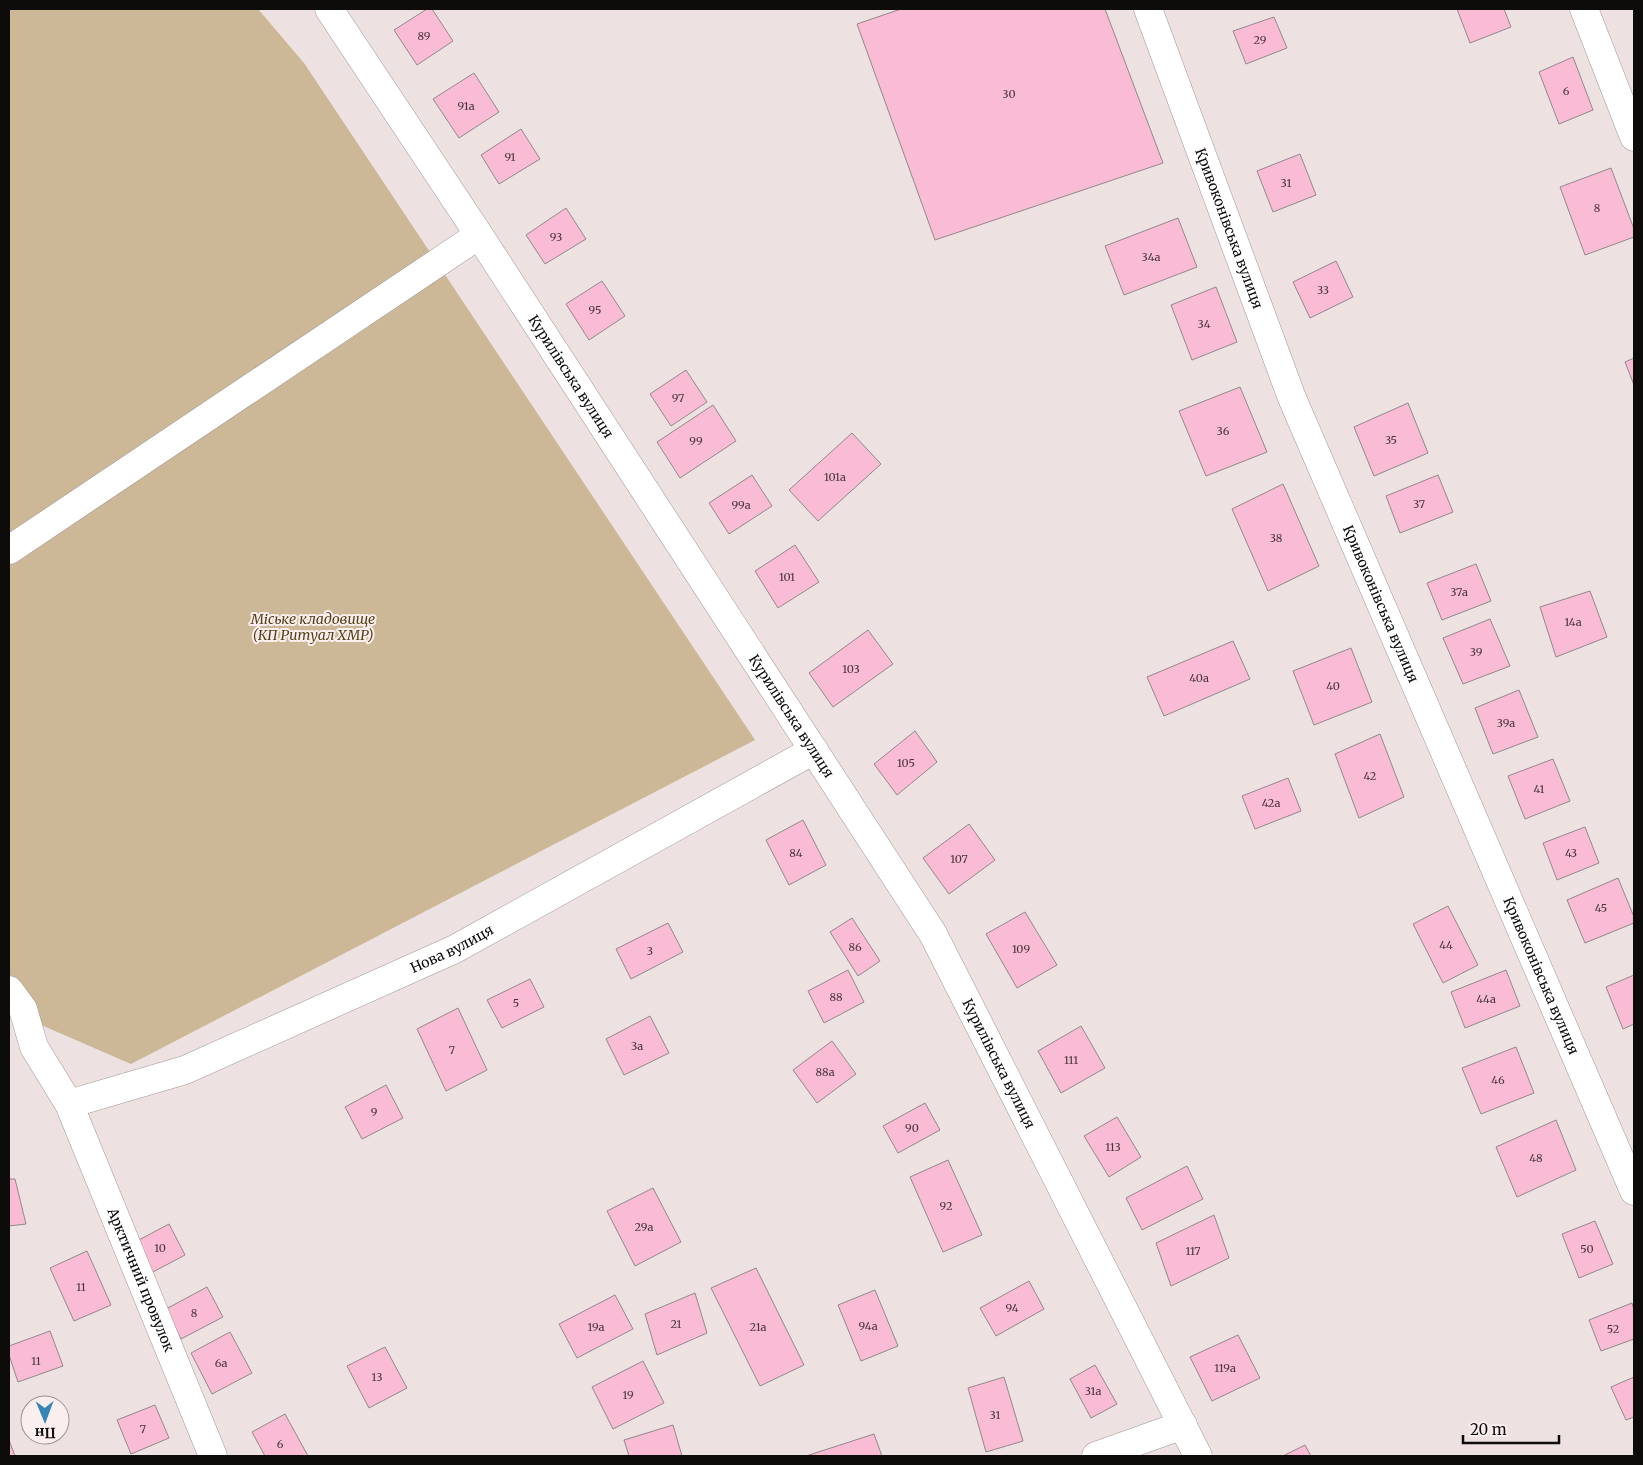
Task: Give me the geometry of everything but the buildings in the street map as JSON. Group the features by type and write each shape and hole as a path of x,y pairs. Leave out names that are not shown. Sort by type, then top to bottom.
{"street":[{"name":"Курилівська вулиця","path":"329,9 479,235 933,934 1198,1456"},
{"name":"Кривоконівська вулиця","path":"1148,9 1292,398 1634,1191"},
{"path":"1584,9 1634,137"},
{"path":"9,550 479,235"},
{"name":"Нова вулиця","path":"69,1104 185,1070 455,950 814,750"},
{"name":"Арктичний провулок","path":"9,990 23,1009 34,1047 69,1104 213,1456"},
{"path":"1096,1456 1183,1425"}],"green space":[{"name":"Міське кладовище (КП Ритуал ХМР)","path":"9,9 258,9 304,63 755,740 131,1064 9,1011"}]}
